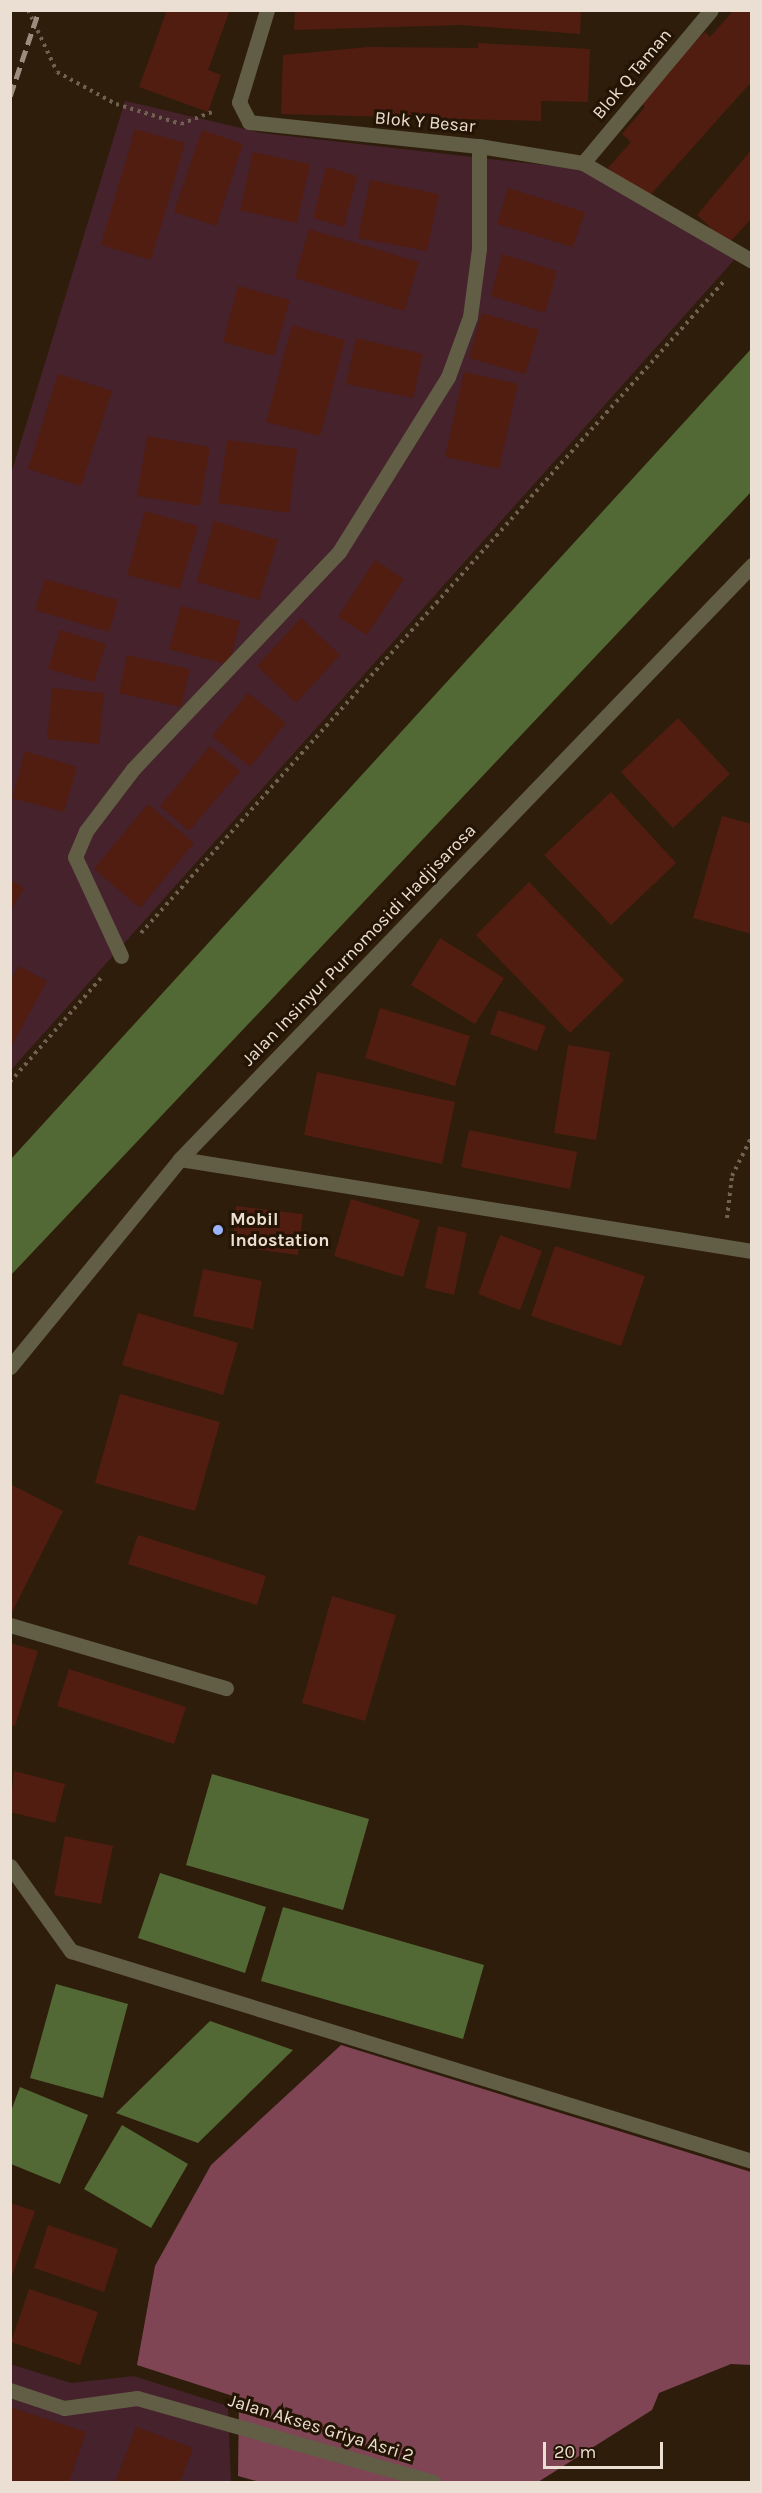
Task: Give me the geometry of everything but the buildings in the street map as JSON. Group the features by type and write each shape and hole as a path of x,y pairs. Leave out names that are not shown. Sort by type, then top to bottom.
{"street":[{"path":"239,102 267,10"},
{"name":"Blok Q Taman","path":"583,163 711,10"},
{"name":"Blok Y Besar","path":"239,102 249,122 263,127 479,146 583,163"},
{"path":"121,956 75,857 86,831 133,769 339,552 448,377 470,317 479,249 479,146"},
{"path":"583,163 749,256"},
{"name":"Jalan Insinyur Purnomosidi Hadjisarosa","path":"10,1367 180,1159 752,565"},
{"path":"180,1159 752,1251"},
{"path":"10,1625 226,1688"},
{"path":"10,1866 71,1951 752,2161"},
{"name":"Jalan Akses Griya Asri 2","path":"10,2390 64,2408 137,2398 196,2411 434,2482"}],"path":[{"path":"28,10 57,72 116,104 181,124 239,102"},
{"path":"10,1082 749,256"},
{"path":"723,1246 732,1176 752,1136"}],"shaded area":[{"path":"125,101 262,133 579,169 735,259 11,1070 11,474"},
{"path":"751,349 751,492 11,1275 11,1159"},
{"path":"212,1774 369,1819 343,1910 186,1865"},
{"path":"160,1873 266,1907 245,1973 138,1938"},
{"path":"283,1907 484,1965 463,2039 261,1981"},
{"path":"56,1984 128,2004 103,2098 30,2078"},
{"path":"210,2021 293,2050 198,2143 116,2113"},
{"path":"341,2045 751,2172 751,2365 731,2364 659,2393 652,2410 538,2482 260,2482 238,2476 239,2398 137,2365 155,2266 211,2165"},
{"path":"20,2087 88,2115 60,2184 11,2164 11,2111"},
{"path":"122,2125 188,2164 151,2228 84,2189"},
{"path":"10,2364 71,2383 134,2376 228,2406 231,2482 11,2482"}],"railway":[{"path":"10,96 39,10"}],"place":[{"name":"Mobil Indostation","path":"218,1230"}]}
